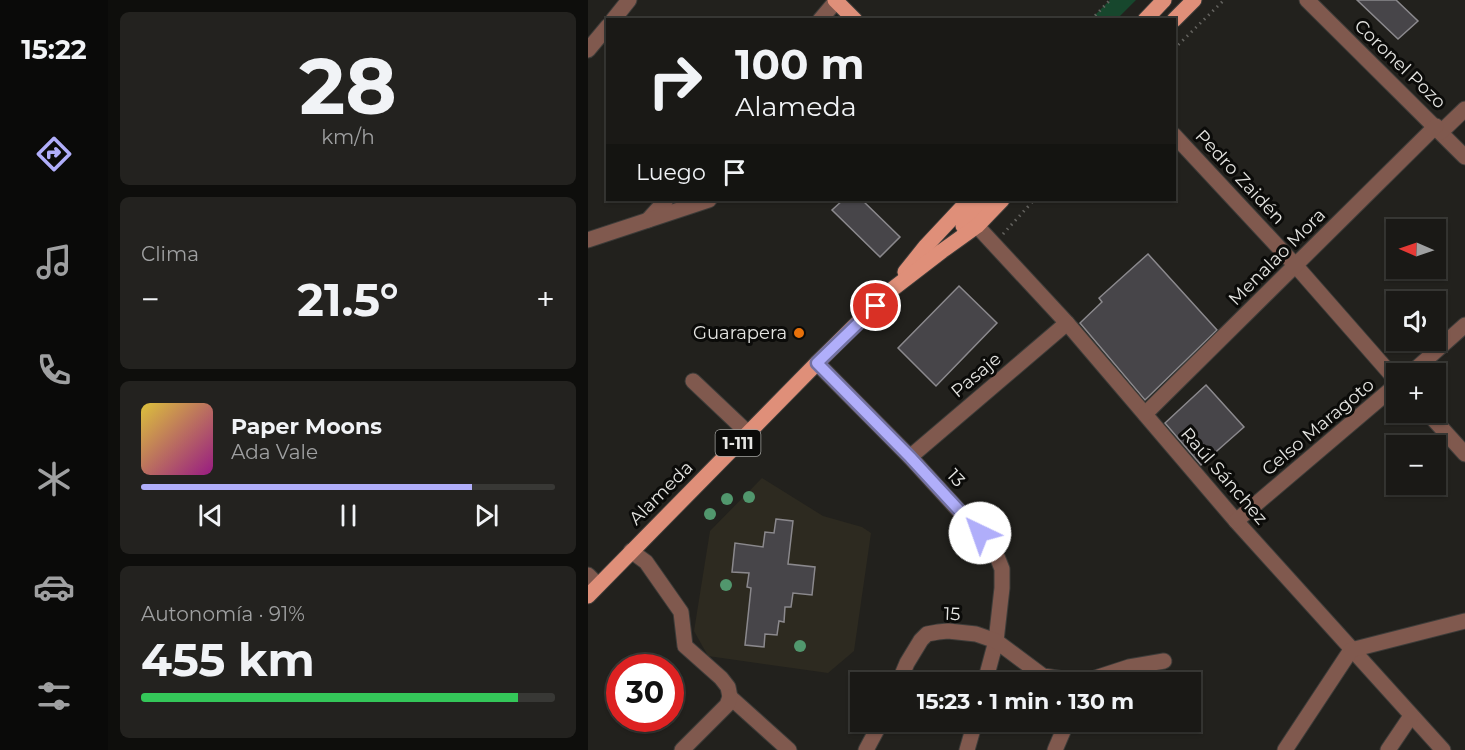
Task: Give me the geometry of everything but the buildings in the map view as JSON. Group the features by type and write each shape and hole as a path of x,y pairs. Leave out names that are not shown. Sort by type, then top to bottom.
{"main road":[{"path":"836,0 853,18"},
{"path":"1147,18 1164,0"},
{"path":"1176,18 1194,0"},
{"name":"Alameda","path":"591,586 631,551 890,291 925,247 968,201"},
{"path":"942,251 986,201"},
{"name":"Alameda","path":"890,291 977,226 1001,201"}],"street":[{"path":"615,18 629,0"},
{"path":"822,18 836,0"},
{"name":"Coronel Pozo","path":"1307,0 1465,157"},
{"path":"588,50 606,28"},
{"name":"Menalao Mora","path":"1145,414 1438,129 1465,109"},
{"name":"Pedro Zaidén","path":"1176,137 1296,266 1386,369"},
{"path":"648,220 665,201"},
{"path":"588,240 706,201"},
{"name":"Raúl Sánchez","path":"977,226 1067,323 1236,521 1443,750"},
{"name":"Pasaje","path":"910,457 1067,323"},
{"path":"1422,363 1465,325"},
{"name":"13","path":"817,363 910,457 994,549 1002,569 1002,588 996,641 988,672"},
{"path":"693,381 748,433"},
{"name":"Celso Maragoto","path":"1236,521 1386,394"},
{"path":"1437,423 1465,454"},
{"path":"631,551 646,562 681,612 685,646 728,687 730,697 727,705 682,750"},
{"path":"1285,750 1351,650 1465,621"},
{"name":"15","path":"904,672 921,640 927,634 957,632 976,634 996,641"},
{"path":"996,641 1038,672"},
{"path":"1114,672 1164,661"},
{"path":"730,697 789,750"},
{"path":"1388,750 1412,716"},
{"path":"866,750 876,732"},
{"path":"967,750 972,732"},
{"path":"1055,750 1063,732"}],"path":[{"path":"1092,18 1110,0"},
{"path":"1176,47 1224,0"},
{"path":"994,244 1033,201"}],"shaded area":[{"path":"762,478 823,516 862,527 871,533 854,651 828,673 708,656 694,631 710,531"}],"green space":[{"path":"1110,0 1136,0 1118,18 1092,18"}],"place":[{"name":"Guarapera","path":"799,333"}],"route":[{"path":"876,306 817,363 910,457 980,533"}]}
